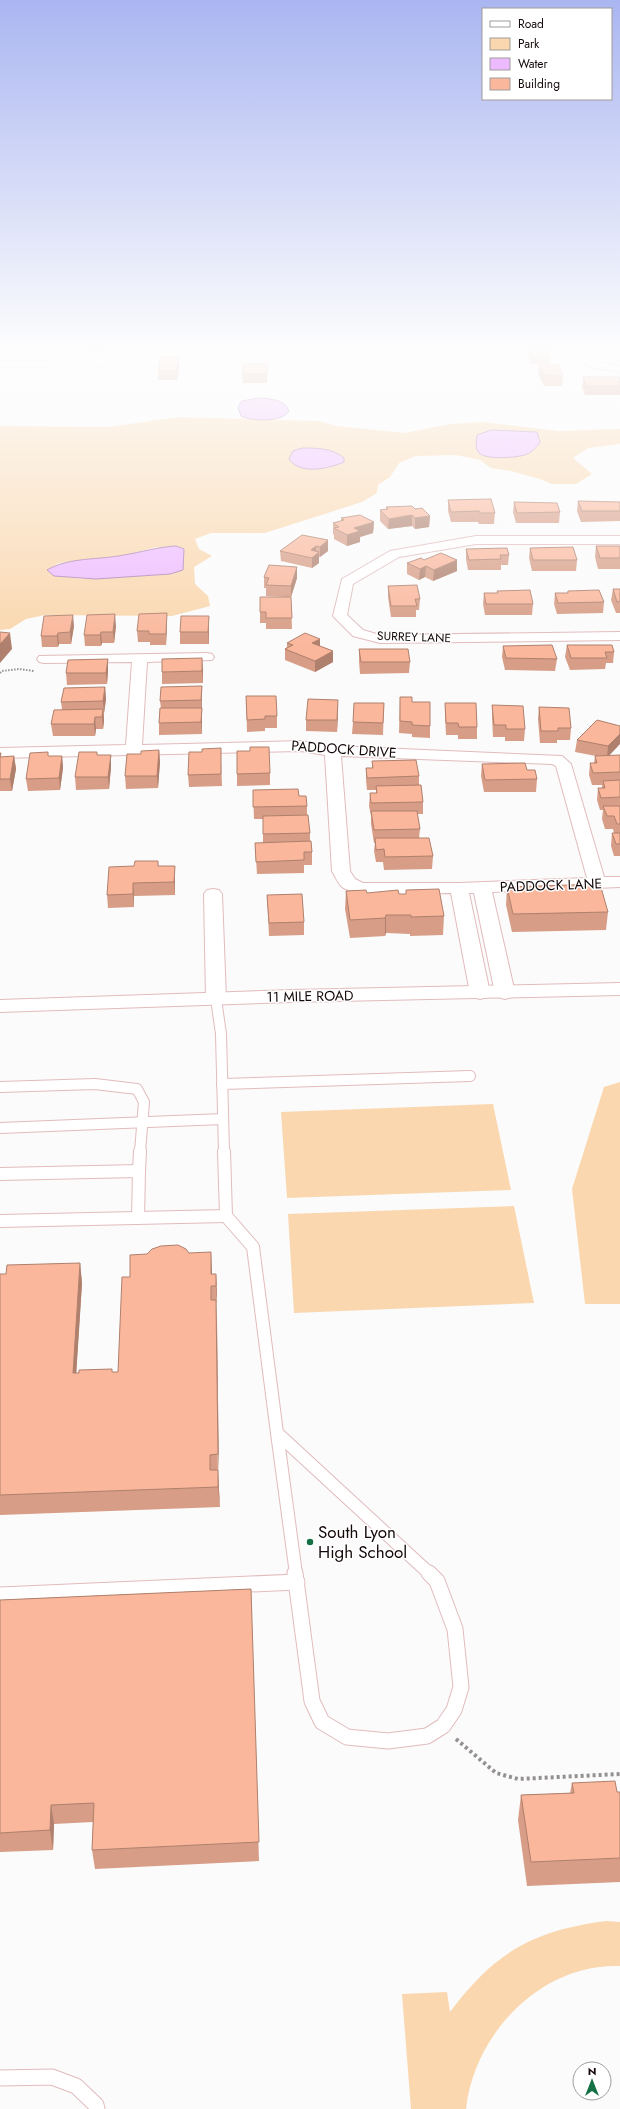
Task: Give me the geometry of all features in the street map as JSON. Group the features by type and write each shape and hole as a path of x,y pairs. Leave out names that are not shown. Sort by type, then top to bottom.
{"street":[{"name":"SURREY LANE","path":"620,540 476,540 395,554 348,582 340,616 358,633 380,639 620,636"},
{"path":"44,659 207,657"},
{"path":"134,749 140,658"},
{"name":"PADDOCK DRIVE","path":"0,753 301,746 333,751 556,759 563,764 597,884"},
{"name":"PADDOCK LANE","path":"333,751 341,871 348,883 360,888 482,888 620,882"},
{"path":"459,888 480,993"},
{"name":"PADDOCK LANE","path":"482,888 505,993"},
{"path":"213,894 216,999"},
{"name":"11 MILE ROAD","path":"0,1006 620,989"}],"lane":[{"path":"216,999 220,1034 226,1216 253,1247 296,1582 312,1700 322,1722 347,1736 388,1742 427,1736 443,1726 454,1710 462,1687 455,1629 436,1581 277,1433"},
{"path":"222,1084 470,1076"},
{"path":"0,1087 95,1084 137,1089 144,1102 139,1171 138,1218"},
{"path":"0,1128 223,1119"},
{"path":"0,1174 139,1171"},
{"path":"0,1221 226,1216"},
{"path":"0,1595 296,1582"},
{"path":"0,2078 52,2077 76,2086 96,2105 97,2109"}],"path":[{"path":"0,673 2,671 19,669 33,672 44,659"},
{"path":"443,1726 474,1756 496,1773 518,1779 620,1774"}],"green space":[{"path":"0,448 302,448 320,468 330,468 330,450 308,448 519,448 527,454 535,448 587,448 573,458 592,474 576,484 552,484 511,471 491,468 480,460 456,455 416,456 399,463 390,477 378,485 377,493 362,502 265,533 211,533 195,539 199,549 212,556 194,567 195,584 208,596 210,606 172,616 45,615 26,619 10,629 0,630","holes":["157,547 170,574 96,579 71,578 47,570 59,563 126,555"]},
{"path":"620,1082 620,1304 585,1304 572,1189 604,1087"},
{"path":"493,1104 511,1190 287,1198 281,1112"},
{"path":"514,1206 534,1303 294,1313 288,1214"},
{"path":"606,1921 620,1922 620,1966 591,1968 564,1977 539,1990 516,2008 497,2030 482,2055 472,2081 466,2109 411,2109 402,1994 447,1992 450,2012 483,1974 500,1959 517,1948 536,1938 557,1931 580,1925"}],"water":[{"path":"301,448 329,450 344,458 344,462 330,467 307,469 294,464 289,459 293,451"},
{"path":"477,448 535,448 529,453 523,455 502,458 488,457 482,455"},
{"path":"176,546 184,549 183,570 170,574 96,579 54,576 47,570 74,561 114,557 156,548"}],"building":[{"path":"491,499 495,513 480,513 479,511 451,512 448,500"},
{"path":"578,501 620,502 620,511 582,511"},
{"path":"514,502 557,503 560,512 517,513"},
{"path":"412,506 415,509 422,508 430,516 415,518 412,515 389,519 380,510 388,509 386,507"},
{"path":"360,515 374,522 354,528 360,531 347,535 334,528 339,527 333,523 344,520 341,518"},
{"path":"302,535 328,540 320,547 316,546 311,550 319,552 312,558 280,551"},
{"path":"596,546 620,546 620,558 600,558"},
{"path":"573,547 577,560 533,560 530,548"},
{"path":"507,548 509,555 500,555 501,559 469,560 466,549"},
{"path":"441,553 457,560 434,570 426,566 420,569 407,563 421,558 424,560"},
{"path":"269,565 297,567 291,586 266,585 269,578 264,577"},
{"path":"417,585 420,599 415,599 417,606 391,606 388,586"},
{"path":"613,589 620,589 620,601 617,602"},
{"path":"530,590 533,604 486,604 484,593"},
{"path":"599,590 604,602 558,603 555,593 568,593 568,591"},
{"path":"260,597 291,597 292,618 266,618 266,612 260,612"},
{"path":"167,613 166,634 149,634 149,631 137,631 139,614"},
{"path":"115,614 113,632 101,632 100,635 84,635 87,615"},
{"path":"73,615 70,632 58,633 57,636 41,636 44,616"},
{"path":"181,616 209,616 208,632 180,632"},
{"path":"0,632 10,633 0,644"},
{"path":"305,633 320,639 312,643 333,651 315,661 285,649 293,645 287,643"},
{"path":"552,645 557,659 506,658 503,646"},
{"path":"567,645 612,645 614,652 605,652 607,658 571,658"},
{"path":"359,649 408,649 410,662 361,662"},
{"path":"202,658 202,671 162,672 162,659"},
{"path":"108,659 106,673 66,673 68,660"},
{"path":"202,686 201,700 160,701 161,687"},
{"path":"105,687 103,701 61,702 64,688"},
{"path":"246,696 276,696 277,716 265,716 265,719 247,720"},
{"path":"400,697 412,697 412,702 430,702 430,726 412,725 412,722 400,721"},
{"path":"308,699 338,700 337,720 306,720"},
{"path":"354,703 384,703 383,723 353,722"},
{"path":"445,703 476,703 477,727 459,727 458,723 446,723"},
{"path":"492,705 523,706 525,729 506,729 506,725 494,725"},
{"path":"539,707 569,708 571,728 558,728 558,731 541,731"},
{"path":"160,708 202,708 201,722 159,723"},
{"path":"103,709 102,717 95,717 94,724 51,724 54,710"},
{"path":"597,720 620,726 620,734 608,746 577,740"},
{"path":"250,747 269,747 270,773 237,774 237,751 250,751"},
{"path":"221,748 221,774 188,775 189,752 202,752 202,749"},
{"path":"159,750 157,776 125,776 127,754 141,754 141,751"},
{"path":"48,752 48,756 62,756 59,778 26,779 30,753"},
{"path":"79,752 97,752 97,755 111,755 108,777 75,777"},
{"path":"620,755 620,772 593,773 590,763 597,763 595,756"},
{"path":"14,756 10,779 0,779 0,757"},
{"path":"416,760 419,776 367,778 366,768 373,768 372,761"},
{"path":"525,763 527,770 535,770 537,779 485,780 482,764"},
{"path":"620,780 620,797 601,798 598,788 605,788 603,781"},
{"path":"421,785 423,802 371,803 370,793 377,793 376,786"},
{"path":"298,789 299,796 306,796 307,806 253,807 253,790"},
{"path":"603,806 620,806 620,824 617,824 614,816 607,816"},
{"path":"371,811 417,811 420,829 374,830"},
{"path":"308,815 310,833 263,834 263,816"},
{"path":"612,833 620,833 620,844 616,844"},
{"path":"375,838 429,838 433,856 385,857 384,849 376,850"},
{"path":"311,841 312,852 304,852 304,860 256,862 255,843"},
{"path":"135,861 158,861 158,866 175,866 174,882 133,883 133,894 107,895 109,867 134,866"},
{"path":"600,884 608,912 513,914 507,887"},
{"path":"439,889 444,916 411,917 411,915 386,915 385,918 350,920 346,891 366,890 367,893 398,890 399,894 406,894 406,890"},
{"path":"302,894 304,922 269,923 267,895"},
{"path":"178,1245 186,1249 189,1253 211,1252 211,1274 216,1274 216,1286 211,1286 211,1300 216,1300 218,1454 210,1455 210,1470 218,1470 218,1487 0,1495 0,1274 6,1274 7,1265 80,1263 73,1373 79,1373 79,1370 112,1369 112,1372 118,1372 122,1277 130,1277 130,1255 147,1254 152,1249 161,1246"},
{"path":"251,1589 259,1842 92,1850 94,1803 51,1805 50,1830 0,1833 0,1600"},
{"path":"615,1781 617,1792 620,1792 620,1858 531,1862 521,1795 574,1793 572,1783"}],"place":[{"name":"South Lyon High School","path":"310,1542"}]}
